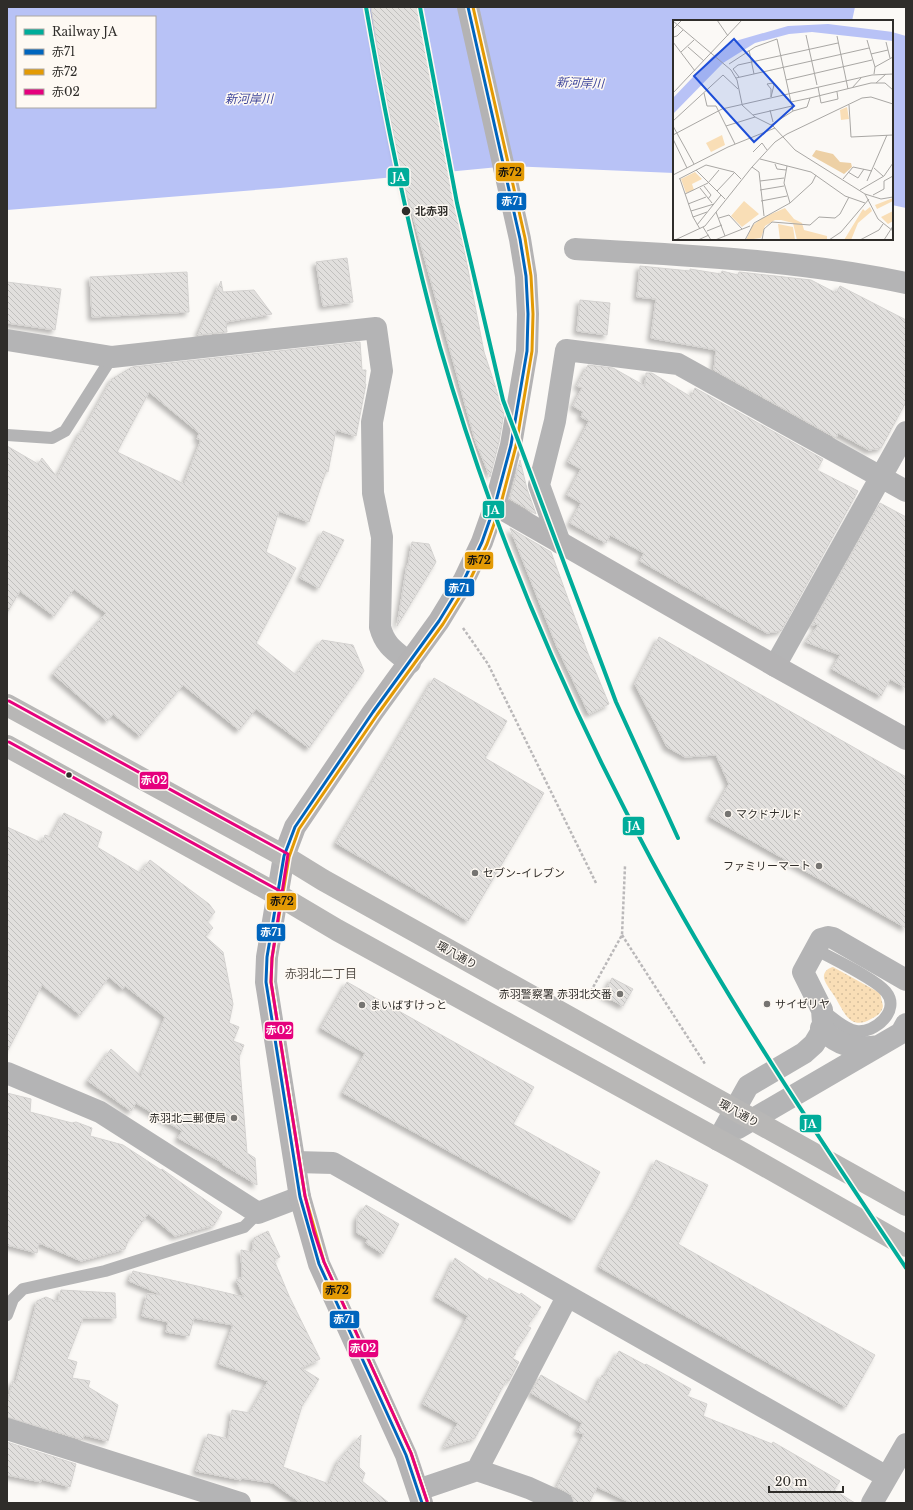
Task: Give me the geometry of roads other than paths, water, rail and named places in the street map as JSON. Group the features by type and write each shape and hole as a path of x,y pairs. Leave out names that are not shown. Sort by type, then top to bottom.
{"main road":[{"name":"環八通り","path":"7,705 284,856 323,880 906,1205"},
{"path":"7,746 278,895 412,972 718,1140 906,1246"}],"street":[{"path":"468,7 520,239 526,283 528,314 527,351 511,445 495,505 482,542 464,580 439,622 373,712 295,827 284,856 266,957 266,982 296,1162 300,1197 320,1264 406,1455 420,1496 477,1470 567,1297"},
{"path":"575,250 722,258 865,275 906,283"},
{"path":"7,340 112,357 376,328 382,372 372,422 373,493 382,537 380,627 382,637 388,646 410,663"},
{"path":"560,542 539,485 555,421 566,350 678,364 906,491"},
{"path":"775,666 906,432"},
{"path":"495,505 775,666 906,739"},
{"path":"879,1046 857,1048 844,1044 830,1037 802,972 815,949 824,937 833,938 906,980"},
{"path":"743,1115 748,1086 804,1053 814,1044 822,1019"},
{"path":"718,1140 743,1115 879,1046 901,1033 906,1024"},
{"path":"7,1073 100,1112 258,1213 300,1197"},
{"path":"296,1162 333,1163 887,1477"},
{"path":"7,1429 240,1503"},
{"path":"872,1503 906,1444"},
{"path":"477,1470 529,1488 562,1503"}],"lane":[{"path":"7,435 52,438 65,431 112,357"},
{"path":"815,949 881,987 890,999 891,1005 886,1017 869,1030 862,1031 848,1028 822,1019"},
{"path":"7,1315 13,1299 23,1289 105,1271 244,1227 258,1213"}],"water":[{"name":"新河岸川","path":"7,7 855,7 852,20 673,20 673,173 509,166 280,188 7,210"},
{"path":"893,32 906,36 906,208 893,205"}],"rail line":[{"name":"JA","path":"366,7 399,178 418,263 440,347 460,414 482,479 532,610 589,737 652,861 681,914 774,1068 906,1268"},
{"name":"JA","path":"420,7 457,203 503,400 616,702 678,838"}],"place":[{"name":"北赤羽","path":"406,211"},
{"name":"マクドナルド","path":"728,814"},
{"name":"ファミリーマート","path":"819,866"},
{"name":"セブン-イレブン","path":"475,873"},
{"name":"赤羽警察署 赤羽北交番","path":"620,994"},
{"name":"サイゼリヤ","path":"767,1004"},
{"name":"まいばすけっと","path":"362,1005"},
{"name":"赤羽北二郵便局","path":"234,1118"}],"district":[{"name":"赤羽北二丁目","path":"321,974"}]}
